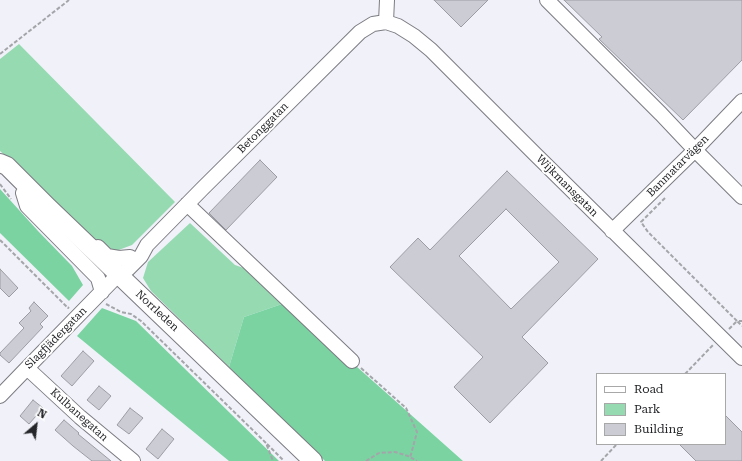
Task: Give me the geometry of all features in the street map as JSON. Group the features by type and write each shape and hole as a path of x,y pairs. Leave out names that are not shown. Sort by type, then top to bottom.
{"main road":[{"name":"Norrleden","path":"0,163 2,172 18,197 298,461"},
{"name":"Norrleden","path":"0,163 7,166 50,208 110,284 137,292 312,461"}],"street":[{"path":"386,22 387,0"},
{"path":"547,0 742,197"},
{"name":"Betonggatan","path":"110,284 132,259 141,256 147,245 187,204 360,32 373,24 386,22"},
{"name":"Wijkmansgatan","path":"386,22 398,26 414,36 431,50 612,231 740,353"},
{"name":"Banmatarvägen","path":"612,231 696,150 742,101"},
{"path":"187,204 352,361"},
{"path":"50,208 69,220 108,256 132,259"},
{"name":"Betonggatan","path":"132,259 131,277 137,292"},
{"name":"Slagfjädergatan","path":"0,396 110,284"},
{"name":"Kulbanegatan","path":"27,368 80,417 133,461"}],"path":[{"path":"0,54 70,0"},
{"path":"0,184 18,197"},
{"path":"668,194 641,222 648,232 737,321 742,321"},
{"path":"0,240 68,308 73,303"},
{"path":"110,284 111,307 120,312 131,314 141,321 284,461"},
{"path":"352,361 406,408 416,432 410,458"},
{"path":"266,443 273,461"},
{"path":"601,461 616,445"},
{"path":"366,461 379,453 396,452 417,461"}],"green space":[{"path":"19,44 175,202 132,245 116,251 98,243 0,151 0,59"},
{"path":"0,189 72,266 83,285 69,301 0,233"},
{"path":"190,223 235,265 255,272 285,303 244,317 229,367 151,291 143,278 148,262"},
{"path":"285,303 463,461 325,461 229,367 244,317"},
{"path":"102,308 136,321 279,461 229,461 77,336"}],"building":[{"path":"434,0 488,0 461,27"},
{"path":"564,0 742,0 742,60 683,120 599,39 602,37"},
{"path":"260,160 277,177 226,230 209,213"},
{"path":"507,171 598,259 522,337 548,363 490,423 454,387 483,357 390,267 418,238 430,250","holes":["506,209 559,262 511,309 459,256"]},
{"path":"0,269 18,288 9,297 0,288"},
{"path":"34,302 48,316 40,324 43,327 9,363 0,355 0,353 24,328 19,323 31,311 29,308"},
{"path":"83,351 94,361 72,386 61,376"},
{"path":"99,386 111,396 99,410 87,400"},
{"path":"33,400 43,408 29,424 20,416"},
{"path":"130,408 143,418 129,434 117,425"},
{"path":"726,416 742,432 742,461 696,461 680,445 726,445"},
{"path":"64,420 79,433 78,434 111,461 92,461 73,446 55,430"},
{"path":"162,429 174,439 158,459 146,449"}]}
